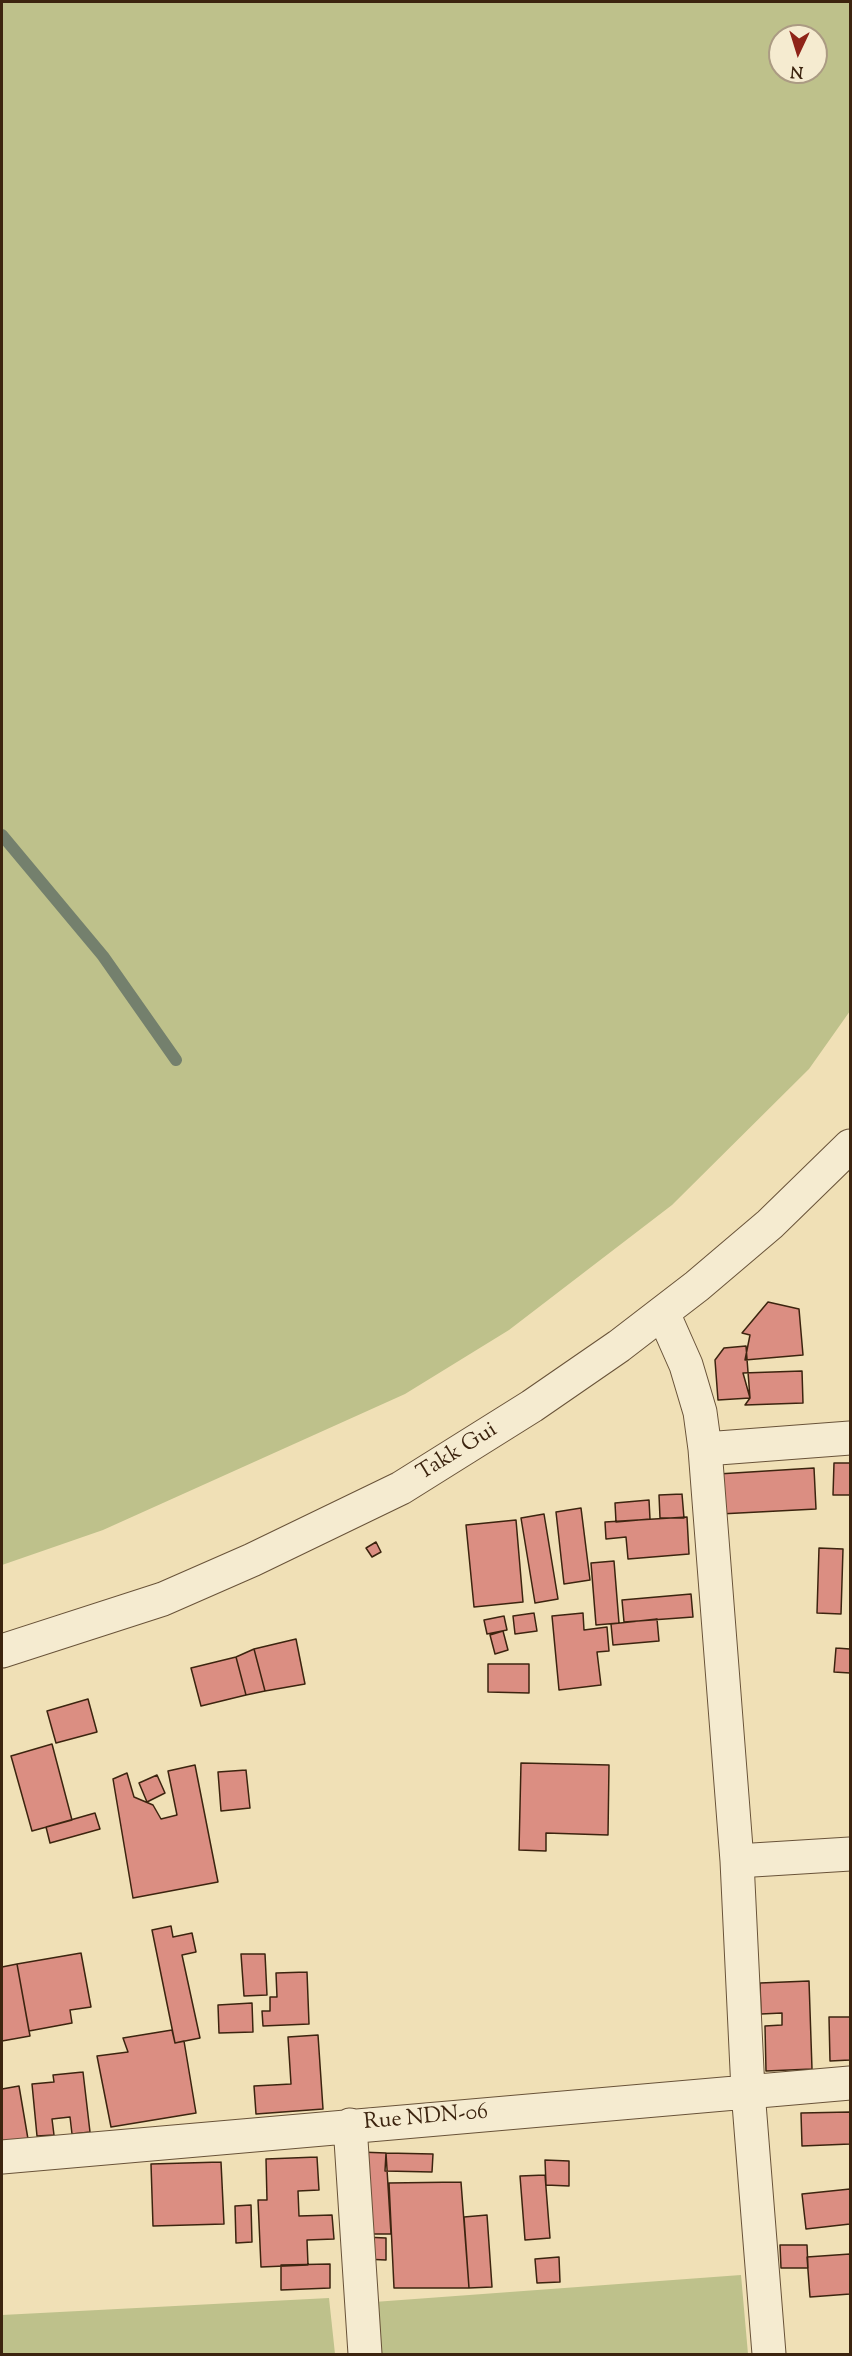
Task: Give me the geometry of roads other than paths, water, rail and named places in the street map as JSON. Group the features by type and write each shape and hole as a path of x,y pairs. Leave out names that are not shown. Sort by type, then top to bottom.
{"street":[{"name":"Takk Gui","path":"2,1652 163,1599 252,1560 401,1488 532,1406 663,1313 770,1224 850,1146"},
{"path":"663,1313 686,1365 700,1412 705,1449 737,1861 748,2091 769,2355"},
{"path":"705,1449 850,1438"},
{"path":"737,1861 850,1854"},
{"name":"Rue NDN-06","path":"2,2157 850,2083"},
{"path":"350,2126 365,2355"}],"waterway":[{"path":"2,835 103,956 176,1060"}]}
